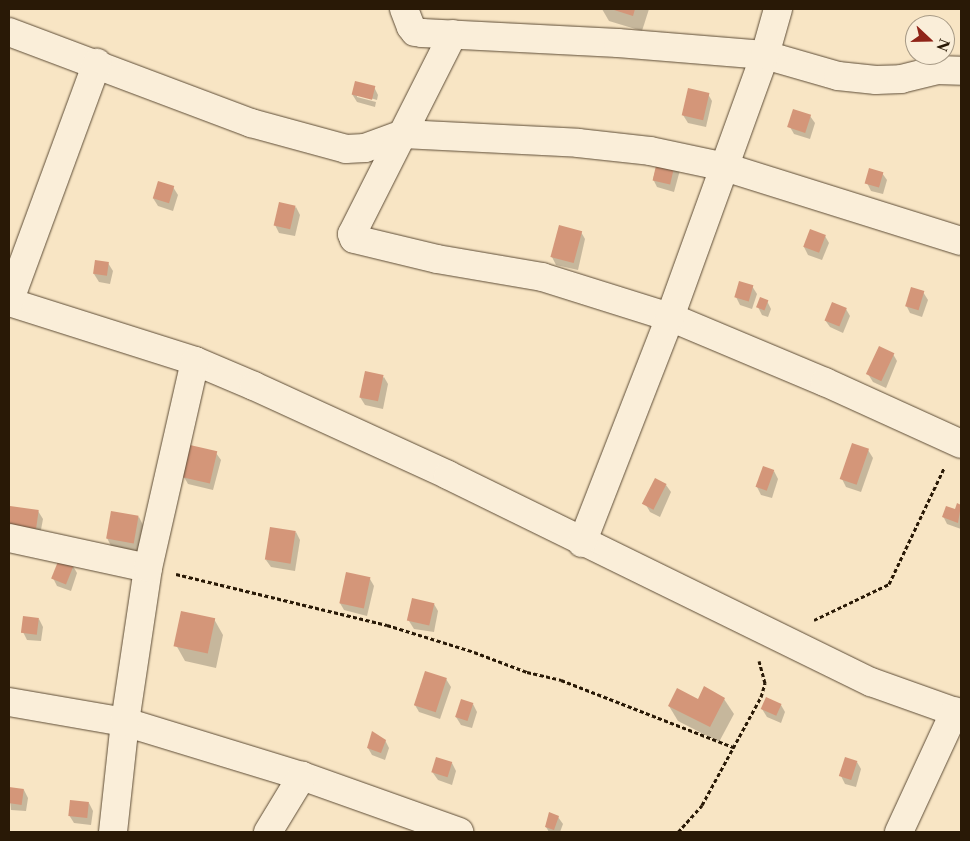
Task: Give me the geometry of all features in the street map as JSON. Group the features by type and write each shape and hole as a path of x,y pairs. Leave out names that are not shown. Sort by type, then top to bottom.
{"street":[{"path":"404,9 415,32 765,55 838,76 876,80 901,79 937,70 961,71"},
{"path":"582,543 670,317 765,55 778,9"},
{"path":"9,32 97,63 251,123 346,148 365,148 403,134 578,143 650,151 725,167 961,241"},
{"path":"453,34 352,234 354,239 437,259 542,277 670,317 826,382 959,443"},
{"path":"97,63 9,302 195,361 405,454 582,543 871,682 958,713 899,832"},
{"path":"113,832 125,722 148,568 195,361"},
{"path":"9,538 148,568"},
{"path":"9,702 125,722 302,776 459,832"},
{"path":"268,832 302,776"}],"path":[{"path":"678,832 702,805 763,690 764,678 759,660 778,637 889,584 959,443"},
{"path":"148,568 270,595 395,628 527,672 561,680 733,747"}],"building":[{"path":"611,9 635,9 633,16"},
{"path":"355,81 375,86 372,100 352,95"},
{"path":"688,88 709,93 703,120 682,115"},
{"path":"793,109 811,115 805,133 787,127"},
{"path":"658,157 676,161 670,184 653,180"},
{"path":"869,168 883,172 879,188 865,183"},
{"path":"158,181 174,186 169,203 153,198"},
{"path":"279,202 296,206 290,229 274,225"},
{"path":"559,225 582,231 574,263 550,257"},
{"path":"810,229 826,235 819,253 803,247"},
{"path":"95,260 109,262 107,276 93,274"},
{"path":"739,281 753,285 749,301 734,297"},
{"path":"911,287 924,291 919,310 905,306"},
{"path":"760,297 768,300 764,310 756,307"},
{"path":"832,302 847,308 839,327 825,321"},
{"path":"879,346 894,353 881,381 866,374"},
{"path":"365,371 384,375 378,401 359,397"},
{"path":"852,443 869,449 857,485 840,479"},
{"path":"190,445 217,451 210,483 183,477"},
{"path":"763,466 774,470 767,491 755,487"},
{"path":"655,478 667,484 653,510 642,504"},
{"path":"957,503 961,505 958,523 942,517 946,506 955,509"},
{"path":"10,506 39,510 36,529 9,525"},
{"path":"111,511 139,516 134,543 106,539"},
{"path":"270,527 296,531 291,564 265,560"},
{"path":"59,559 74,565 66,584 51,578"},
{"path":"346,572 370,577 364,608 339,603"},
{"path":"412,598 434,603 429,626 407,620"},
{"path":"181,611 215,618 208,653 174,646"},
{"path":"23,616 39,618 37,635 21,633"},
{"path":"425,671 447,678 436,712 414,705"},
{"path":"704,686 725,698 710,727 668,706 677,688 698,699"},
{"path":"766,697 782,704 776,716 761,709"},
{"path":"461,699 473,703 467,721 455,717"},
{"path":"372,731 386,740 381,753 367,748"},
{"path":"436,757 452,762 448,777 431,772"},
{"path":"845,757 857,761 851,780 839,776"},
{"path":"9,787 24,789 22,805 9,803"},
{"path":"70,800 89,802 87,818 68,816"},
{"path":"549,812 559,816 554,830 545,827"}]}
